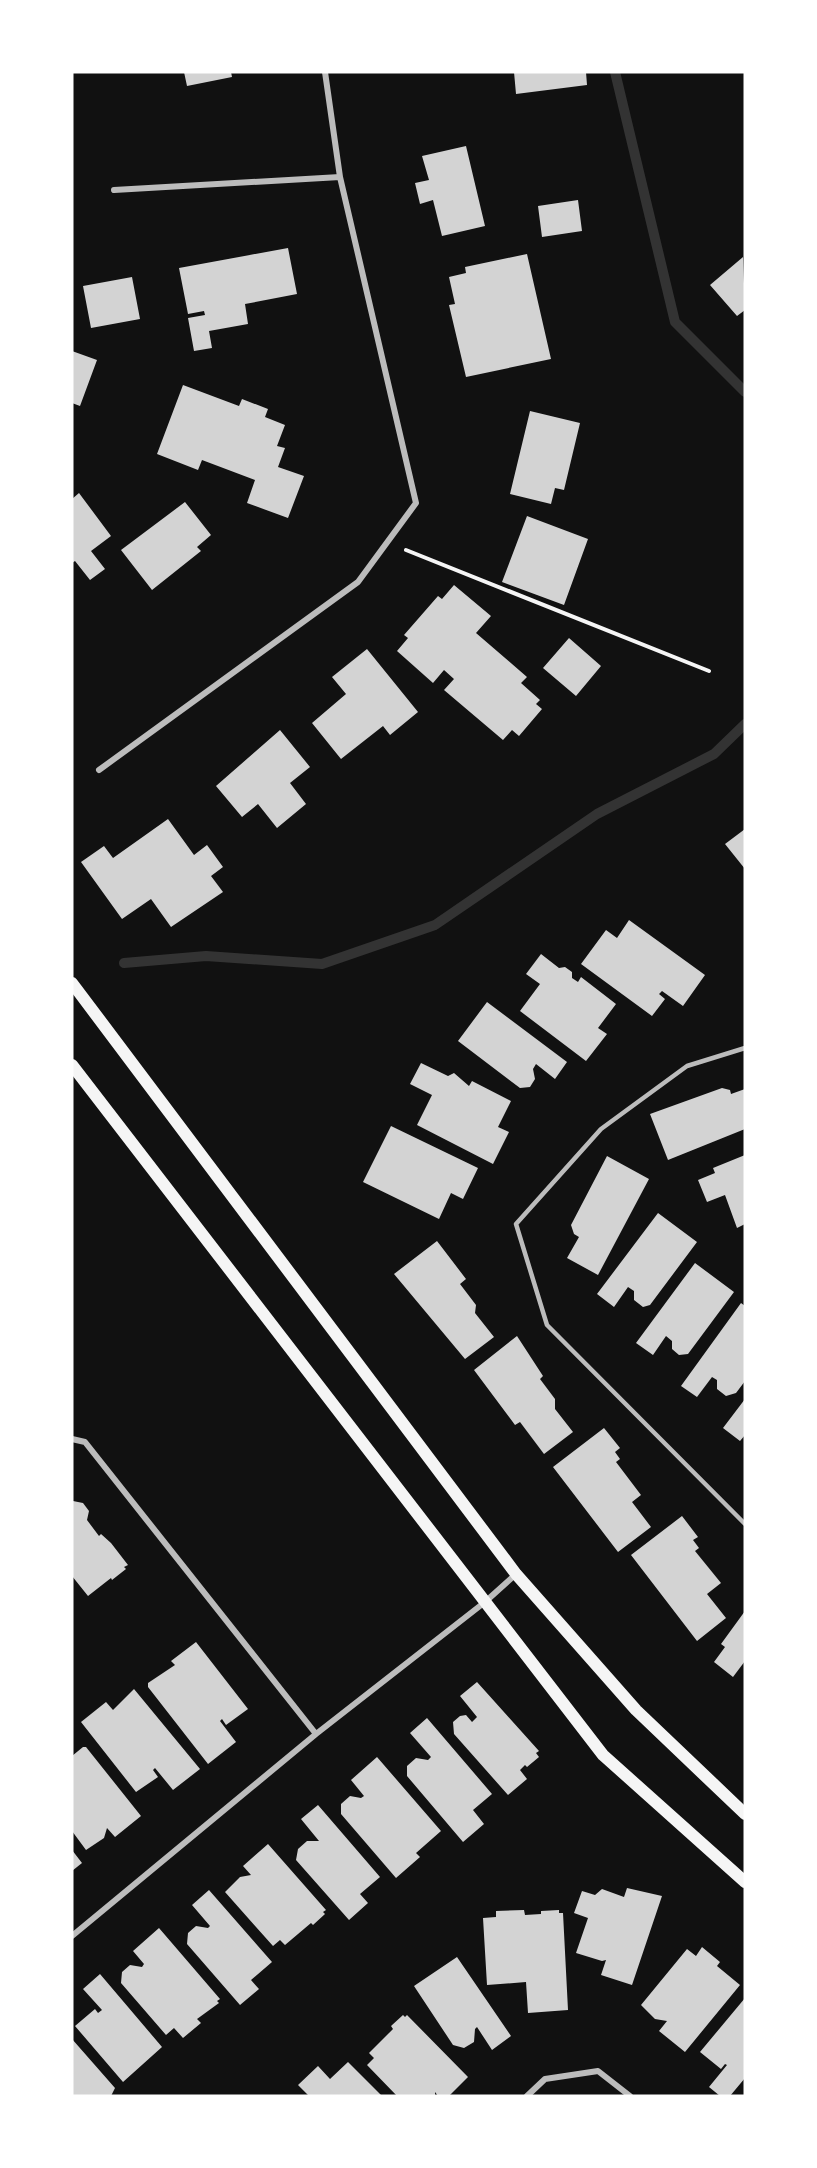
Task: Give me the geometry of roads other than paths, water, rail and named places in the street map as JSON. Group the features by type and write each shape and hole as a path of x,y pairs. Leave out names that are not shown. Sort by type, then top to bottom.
{"main road":[{"path":"72,983 516,1574 636,1710 745,1814"},
{"path":"72,1065 603,1755 745,1882"}],"street":[{"path":"99,770 358,582 416,502 340,177 325,72"},
{"path":"114,190 340,177"},
{"path":"72,1439 85,1442 316,1734"},
{"path":"72,1936 316,1734 485,1602 516,1574"},
{"path":"527,2096 545,2079 598,2071 630,2096"}],"lane":[{"path":"745,1048 687,1066 601,1129 516,1224 547,1325 745,1524"}],"waterway":[{"path":"615,72 675,322 745,392"},
{"path":"124,963 206,956 322,964 435,925 597,814 714,754 745,724"}]}
